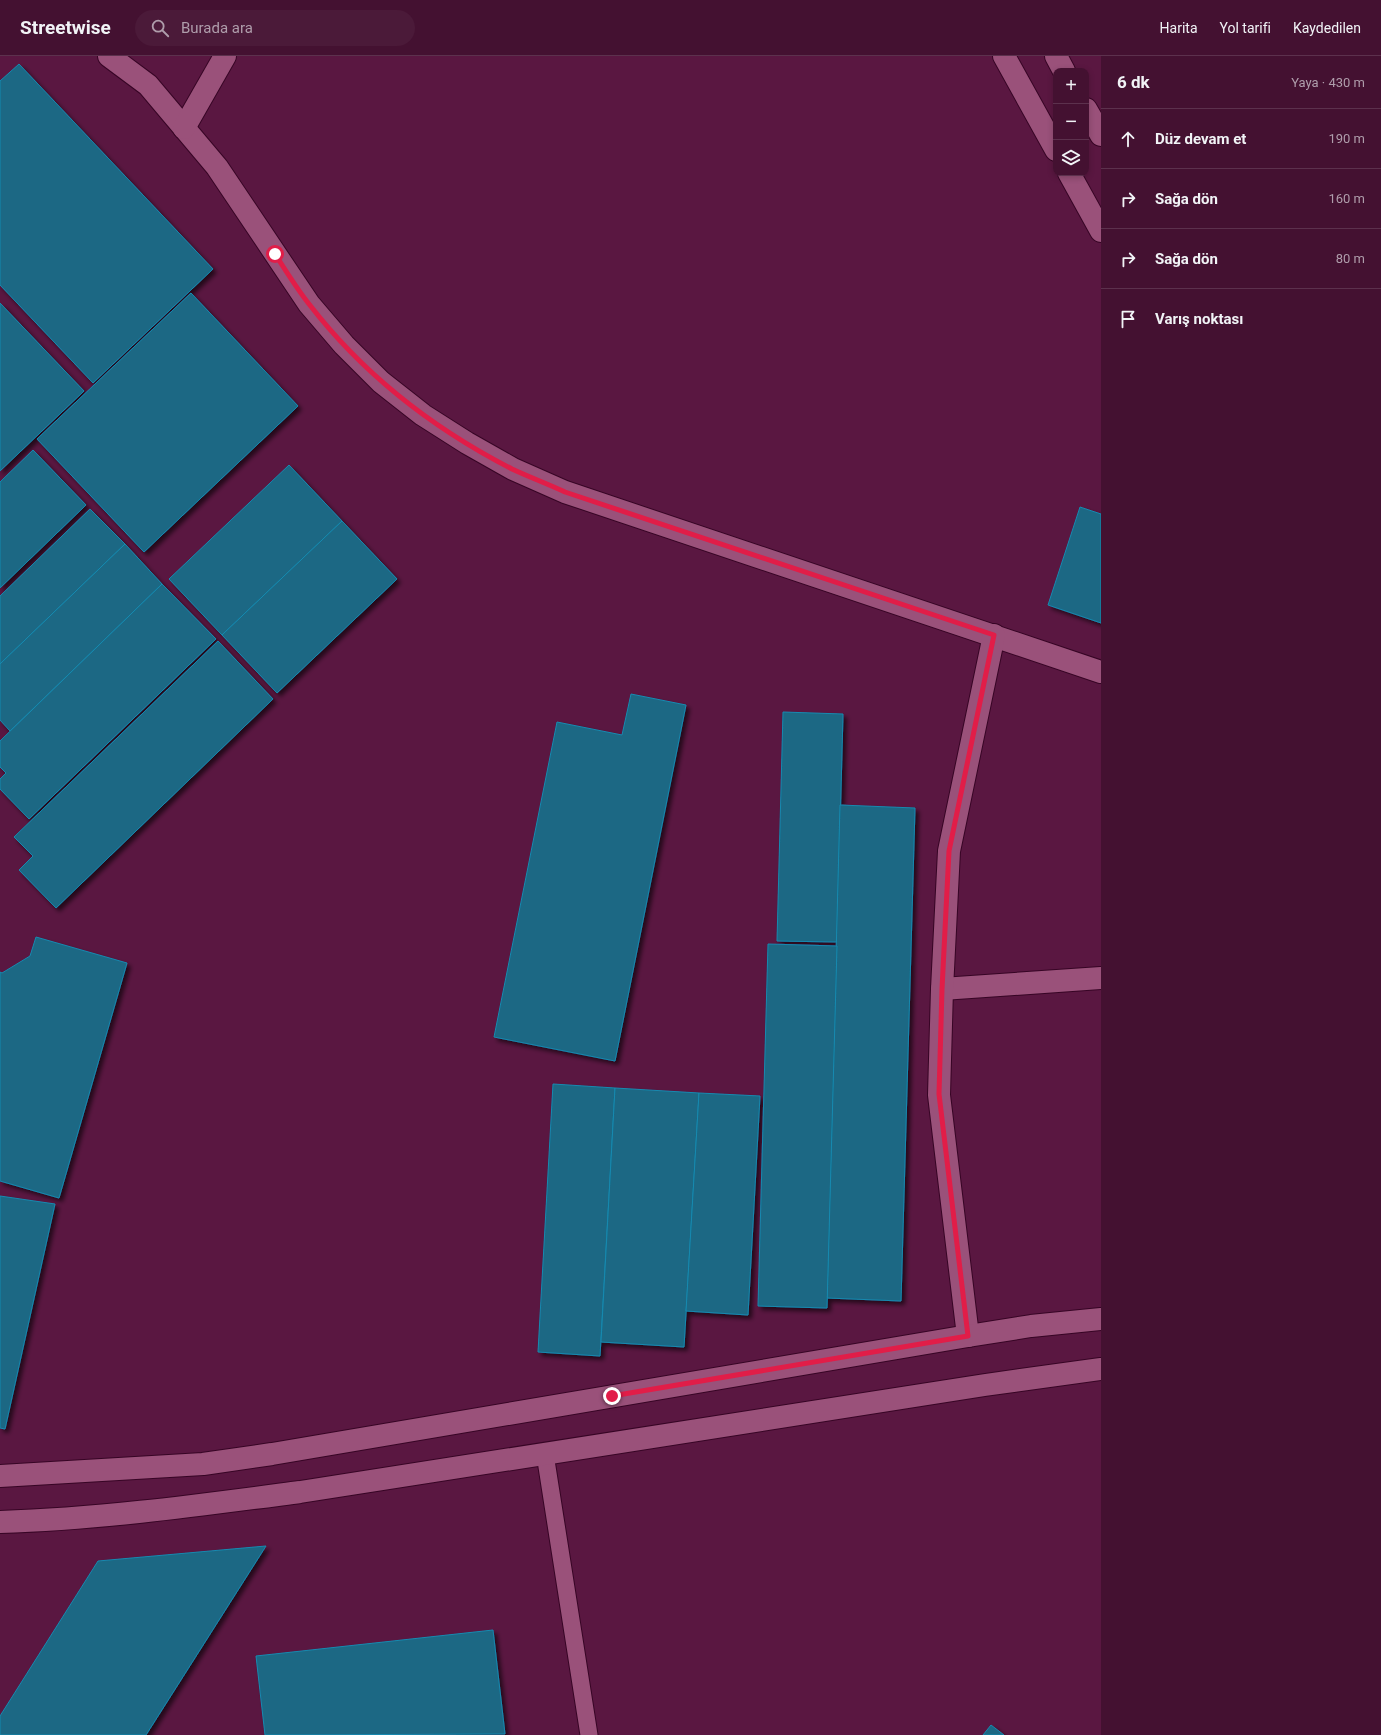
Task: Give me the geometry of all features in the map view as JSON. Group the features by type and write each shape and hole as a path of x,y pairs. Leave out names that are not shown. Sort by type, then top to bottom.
{"street":[{"path":"109,56 148,85 217,167 309,304 344,345 381,382 417,410 467,443 513,469 565,492 1101,672"},
{"path":"184,128 225,56"},
{"path":"1004,56 1053,145"},
{"path":"1056,56 1062,68"},
{"path":"1089,114 1101,135"},
{"path":"1071,176 1101,231"},
{"path":"968,1336 939,1094 942,989 949,851 994,635"},
{"path":"942,989 1101,978"},
{"path":"0,1476 211,1463 272,1454 968,1336 1031,1326 1101,1319"},
{"path":"0,1522 72,1518 236,1500 545,1454 985,1385 1101,1369"}],"lane":[{"path":"545,1454 589,1735"}],"building":[{"path":"19,64 213,269 93,383 0,285 0,81"},
{"path":"191,293 298,406 144,552 37,439"},
{"path":"0,303 84,391 0,471"},
{"path":"33,450 86,505 0,588 0,482"},
{"path":"289,465 342,521 222,635 169,579"},
{"path":"1080,507 1101,514 1101,623 1048,605"},
{"path":"90,509 125,544 0,664 0,596"},
{"path":"342,521 397,579 277,693 222,635"},
{"path":"125,544 162,584 10,731 0,720 0,664"},
{"path":"162,584 216,639 29,819 0,789 0,779 6,773 0,767 0,741"},
{"path":"218,641 273,699 56,908 19,870 33,856 14,837"},
{"path":"631,694 686,705 615,1061 494,1037 557,722 622,735"},
{"path":"783,712 843,714 837,942 777,941"},
{"path":"840,805 915,808 901,1301 827,1298"},
{"path":"36,937 127,963 59,1198 0,1181 0,972 2,973 30,956"},
{"path":"768,944 837,946 827,1308 758,1306"},
{"path":"553,1084 615,1088 600,1356 538,1352"},
{"path":"615,1088 699,1093 684,1347 601,1342"},
{"path":"699,1093 760,1096 748,1315 686,1311"},
{"path":"0,1196 55,1204 5,1429 0,1428"},
{"path":"266,1546 146,1735 0,1735 0,1716 98,1561"},
{"path":"493,1630 505,1734 265,1735 256,1656"},
{"path":"991,1725 1004,1735 983,1735"}],"route":[{"path":"275,254 309,304 344,345 381,382 423,415 467,443 513,469 565,492 994,635 949,851 942,989 939,1094 968,1336 612,1396"}]}
